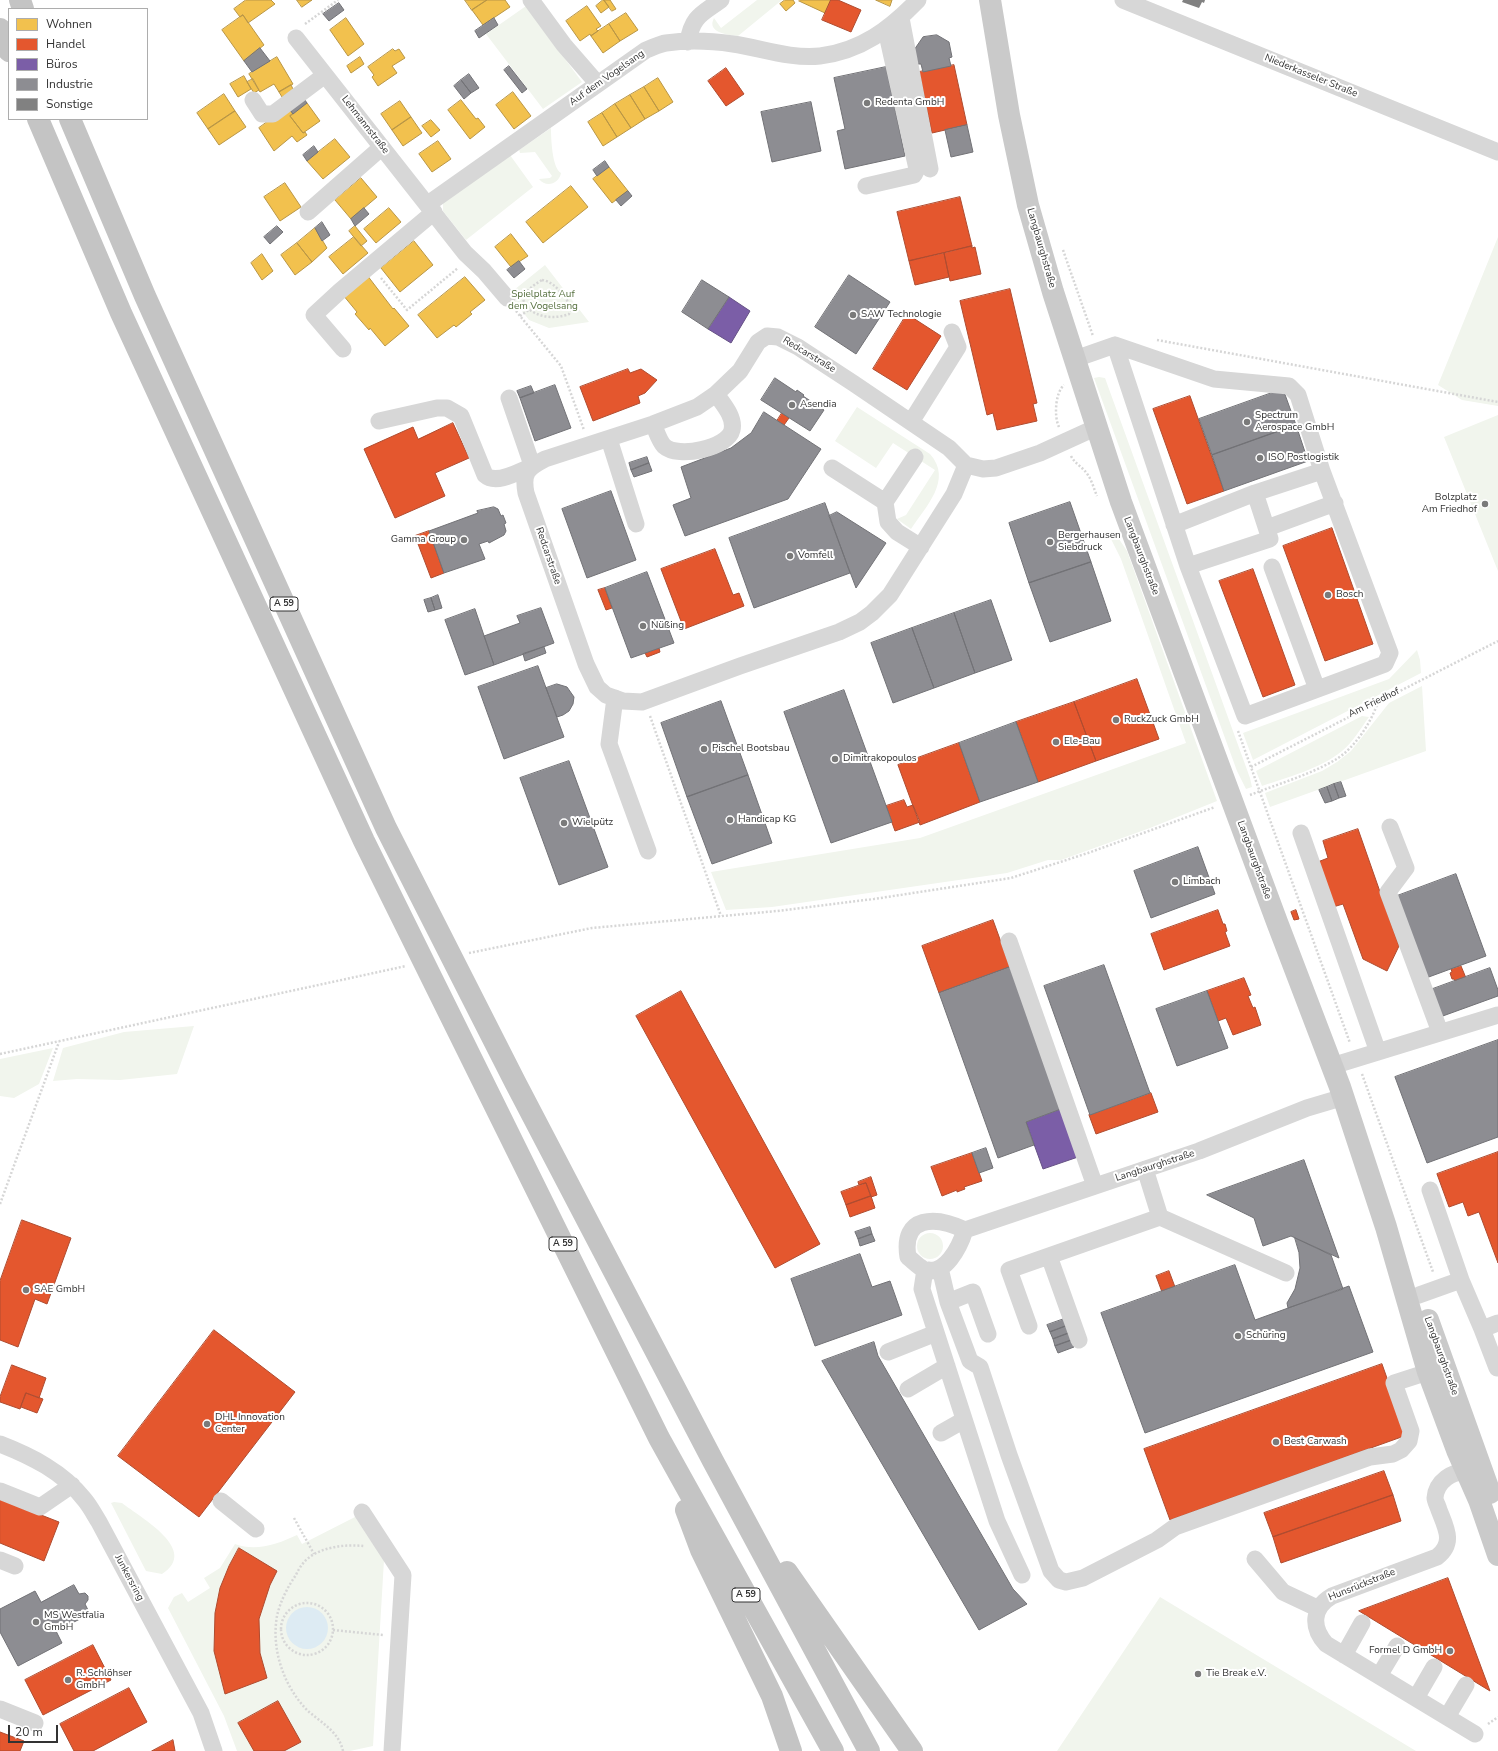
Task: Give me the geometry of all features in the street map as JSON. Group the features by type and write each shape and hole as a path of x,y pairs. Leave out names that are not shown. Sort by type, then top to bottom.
{"highway":[{"path":"0,29 8,49"},
{"name":"A 59","path":"38,120 122,314 364,841 659,1438 833,1751"},
{"name":"A 59","path":"70,120 145,296 386,828 515,1082 713,1461 869,1751"},
{"path":"659,1438 701,1550 772,1696 791,1751"},
{"path":"713,1461 818,1618 912,1751"}],"main road":[{"name":"Langbaurghstraße","path":"990,0 1009,115 1028,205 1053,292 1121,502 1344,1097 1386,1226 1428,1372 1457,1450 1479,1500 1498,1555"},
{"name":"Langbaurghstraße","path":"1386,1226 1409,1268 1429,1292 1498,1518"}],"street":[{"path":"531,0 564,45 598,83"},
{"path":"688,42 693,22 701,13 721,0"},
{"name":"Auf dem Vogelsang","path":"431,208 598,83 646,50 666,43 688,42 732,44 778,53 800,56 819,56 839,52 868,41 886,30 918,0"},
{"name":"Niederkasseler Straße","path":"1123,0 1498,152"},
{"path":"900,18 930,169"},
{"path":"866,186 914,175 917,169 886,30"},
{"name":"Lehmannstraße","path":"296,38 470,257 507,298"},
{"path":"253,100 262,114 273,114 325,75"},
{"path":"308,212 382,147"},
{"path":"343,349 314,315 431,208"},
{"path":"911,422 958,347 952,332"},
{"name":"Redcarstraße","path":"767,336 772,336 778,337 798,347 911,422 949,448 966,465 954,494 890,595 877,609 860,622 839,632 642,702 623,701 606,695 598,687 586,664 526,493 524,479 531,466 545,459 608,439 653,424 696,407 716,394 740,371 758,342 767,336"},
{"path":"1075,358 1115,345 1214,379 1289,386 1298,395 1322,471 1390,653 1385,664 1245,716 1188,566 1115,345"},
{"path":"653,424 664,446 673,450 689,453 722,442 728,438 732,429 732,422 730,414 716,394"},
{"path":"379,421 437,408 447,408 461,416 485,475 492,480 508,476 531,466 509,398"},
{"path":"966,465 983,470 996,468 1040,453 1097,427"},
{"path":"608,439 636,524"},
{"path":"915,457 885,502 888,522 897,532 921,547"},
{"path":"832,468 885,502"},
{"path":"1174,525 1255,493 1322,471"},
{"path":"1188,566 1270,539 1255,493"},
{"path":"1267,528 1334,503"},
{"path":"1272,567 1317,689"},
{"path":"614,698 609,744 648,851"},
{"path":"1390,827 1406,868 1388,892 1440,1032"},
{"path":"1301,833 1378,1052"},
{"path":"1009,942 1095,1186"},
{"path":"1332,1066 1498,1015"},
{"name":"Langbaurghstraße","path":"965,1230 1198,1151 1307,1108 1344,1097"},
{"path":"1145,1169 1160,1217"},
{"path":"1430,1190 1461,1280 1497,1368"},
{"path":"1028,1326 1009,1270 1160,1217 1286,1273"},
{"path":"935,1269 924,1269 908,1257 906,1246 908,1237 914,1228 925,1221 938,1221 953,1224 965,1230 957,1249 946,1264 924,1276 922,1289 997,1521 1022,1575"},
{"path":"1049,1256 1079,1340"},
{"path":"935,1269 970,1361 980,1367 1050,1571 1059,1580 1066,1582 1082,1578 1157,1540 1175,1527 1370,1457 1393,1454 1401,1450 1408,1441 1411,1431 1394,1383 1428,1372"},
{"path":"1429,1292 1461,1280"},
{"path":"948,1302 972,1292 988,1334"},
{"path":"1482,1329 1498,1323"},
{"path":"888,1352 936,1333"},
{"path":"908,1389 947,1366"},
{"path":"941,1433 964,1420"},
{"name":"Junkersring","path":"0,1444 45,1464 72,1485 85,1499 99,1522 201,1713 214,1751"},
{"name":"Langbaurghstraße","path":"1467,1472 1477,1477 1489,1490"},
{"name":"Hunsrückstraße","path":"1467,1472 1451,1475 1440,1482 1435,1498 1448,1533 1447,1548 1443,1553 1437,1557 1332,1596 1322,1602 1317,1608 1316,1624 1318,1633 1326,1644 1475,1734"},
{"path":"0,1491 40,1507 72,1485"},
{"path":"221,1502 256,1529"},
{"path":"362,1512 403,1575 392,1751"},
{"path":"1255,1559 1283,1592 1317,1608"},
{"path":"1344,1655 1362,1623"},
{"path":"1379,1676 1397,1646"},
{"path":"1416,1698 1434,1667"},
{"path":"1447,1717 1466,1685"},
{"path":"0,1709 35,1722"}],"path":[{"path":"296,38 306,23 338,0"},
{"path":"370,265 407,310 470,257"},
{"path":"542,280 555,286 572,307 569,314 550,318 537,314 530,309 524,302 524,296 530,288 542,280"},
{"path":"507,298 560,366 590,445"},
{"path":"520,316 530,309"},
{"path":"1154,340 1498,402"},
{"path":"1066,441 1074,462 1089,475 1100,503"},
{"name":"Am Friedhof","path":"1356,1059 1251,767 1498,641"},
{"path":"642,702 648,711 721,916"},
{"path":"1279,784 1336,760 1348,750 1372,718 1378,702"},
{"path":"481,950 592,928 777,911 867,900 1011,878 1088,853 1197,813"},
{"path":"0,1054 375,972"},
{"path":"0,1204 60,1041"},
{"path":"1356,1059 1429,1292"},
{"path":"294,1518 314,1554"},
{"path":"343,1751 341,1741 327,1726 300,1702 286,1680 281,1668 277,1646 277,1615 290,1583 304,1561 314,1554 325,1548 356,1545 386,1548"},
{"path":"306,1603 314,1603 326,1611 333,1623 334,1630 329,1643 324,1648 312,1654 305,1654 298,1653 287,1645 282,1632 282,1625 287,1612 293,1607 306,1603"},
{"path":"276,1624 282,1625"},
{"path":"334,1630 399,1636"}],"green space":[{"path":"757,0 782,0 738,36 720,32 713,27 712,23 714,18 721,28"},
{"path":"526,6 582,82 543,109 486,34"},
{"path":"551,128 554,159 558,170 561,173 558,180 552,184 549,184 542,182 539,179 550,178 552,176 535,152 520,153 519,150"},
{"path":"510,155 533,187 466,240 443,211 443,202"},
{"path":"1498,237 1498,406 1462,400 1438,385"},
{"name":"Spielplatz Auf dem Vogelsang","path":"545,265 589,322 549,328 529,320 509,294"},
{"path":"1094,378 1105,378 1252,787 1246,789 1237,771"},
{"path":"857,407 930,454 936,464 939,473 935,493 911,529 897,519 906,515 935,470 893,443 876,468 835,441"},
{"name":"Bolzplatz Am Friedhof","path":"1498,415 1498,571 1444,437"},
{"path":"1115,533 1127,551 1217,801 1150,828 1061,860 1048,860 1007,873 772,907 726,910 711,872 920,838 1186,743 1121,559 1109,535"},
{"path":"1417,650 1420,660 1421,673 1253,760 1243,733 1389,679"},
{"path":"1422,686 1426,751 1270,807 1265,793 1322,771 1337,762 1351,751 1389,703"},
{"path":"1362,716 1369,717 1357,735 1342,751 1314,768 1262,786 1256,771"},
{"path":"194,1026 177,1074 120,1080 77,1079 53,1081 63,1048 124,1032"},
{"path":"53,1048 39,1084 14,1098 0,1096 0,1059"},
{"path":"930,1233 939,1237 943,1246 939,1255 930,1259 921,1255 917,1246 921,1237"},
{"path":"111,1503 122,1503 142,1517 163,1535 171,1545 174,1555 172,1565 162,1574 146,1571"},
{"path":"355,1517 384,1560 373,1746 350,1751 237,1751 224,1716 168,1608 174,1597 182,1593 188,1602 210,1588 204,1578 220,1568 235,1544 251,1547 267,1546 297,1535 302,1544"},
{"name":"Tie Break e.V.","path":"1160,1597 1416,1751 1057,1751"}],"shaded area":[{"path":"303,1607 311,1607 319,1610 325,1616 328,1628 325,1640 319,1646 311,1649 303,1649 295,1646 289,1640 286,1632 286,1624 289,1616 295,1610"}],"building: Wohnen":[{"path":"246,0 271,0 275,4 248,23 243,15 240,17 234,9"},
{"path":"297,0 312,0 302,7"},
{"path":"465,0 487,0 472,10"},
{"path":"487,0 505,0 510,7 483,25 472,10"},
{"path":"603,0 609,7 601,13 596,6"},
{"path":"604,0 610,0 616,9 612,11"},
{"path":"785,0 793,0 795,3 786,11 780,4"},
{"path":"831,0 825,13 799,1"},
{"path":"876,0 892,0 890,6"},
{"path":"587,6 601,26 596,29 598,31 591,36 590,34 580,41 566,21"},
{"path":"626,13 638,30 620,41 609,24"},
{"path":"243,15 264,45 244,61 222,30"},
{"path":"346,18 364,44 348,56 330,30"},
{"path":"609,24 620,41 603,53 591,36"},
{"path":"393,49 395,51 399,49 405,58 392,66 397,73 378,86 372,77 374,75 368,67"},
{"path":"277,57 293,84 279,92 274,84 260,92 249,74"},
{"path":"360,57 364,64 351,73 347,66"},
{"path":"244,76 251,89 238,97 230,84"},
{"path":"658,78 673,102 659,111 644,87"},
{"path":"253,79 259,90 254,93 247,82"},
{"path":"291,85 294,91 282,97 279,92"},
{"path":"644,87 659,111 645,119 630,95"},
{"path":"513,92 531,116 514,129 496,105"},
{"path":"224,94 235,111 208,129 197,113"},
{"path":"630,95 645,119 631,128 615,104"},
{"path":"461,100 476,119 478,118 485,127 470,139 448,110"},
{"path":"400,101 411,117 392,130 381,114"},
{"path":"307,103 320,121 303,133 290,116"},
{"path":"615,104 631,128 617,137 602,113"},
{"path":"288,107 293,114 290,116 303,133 305,132 307,135 297,142 292,136 274,151 259,128"},
{"path":"235,111 246,127 219,145 208,129"},
{"path":"602,113 617,137 603,146 588,122"},
{"path":"411,117 422,133 403,146 392,130"},
{"path":"431,120 440,130 431,137 422,126"},
{"path":"335,139 350,157 323,179 307,161"},
{"path":"438,141 451,159 432,172 419,154"},
{"path":"609,167 628,191 612,203 593,179"},
{"path":"361,178 377,197 351,219 335,200"},
{"path":"285,183 301,207 280,221 264,197"},
{"path":"571,186 588,207 543,243 526,222"},
{"path":"389,208 401,222 376,243 364,229"},
{"path":"355,226 367,241 361,246 349,231"},
{"path":"315,228 327,248 312,262 297,243"},
{"path":"511,234 528,256 511,267 495,247"},
{"path":"354,237 368,253 343,274 329,257"},
{"path":"414,241 433,265 400,292 381,268"},
{"path":"297,243 312,262 295,275 281,255"},
{"path":"262,254 273,271 262,280 251,263"},
{"path":"367,275 393,309 394,308 409,326 385,346 370,328 369,330 355,314 357,312 343,295"},
{"path":"465,277 485,300 470,312 472,314 456,327 454,325 437,338 418,315"}],"building: Handel":[{"path":"831,0 838,0 861,10 851,32 822,20"},
{"path":"954,65 967,125 932,133 919,72"},
{"path":"726,68 744,94 726,106 708,81"},
{"path":"960,197 972,246 909,261 897,212"},
{"path":"972,246 972,248 975,247 981,274 950,281 944,253"},
{"path":"944,253 949,277 915,285 909,261"},
{"path":"1010,289 1037,403 1033,404 1037,421 997,430 993,413 987,415 960,301"},
{"path":"907,314 941,336 907,390 873,369"},
{"path":"628,369 630,373 641,369 657,380 645,393 638,396 640,403 593,421 580,387"},
{"path":"1190,396 1224,491 1187,504 1153,409"},
{"path":"782,413 789,418 784,425 777,421"},
{"path":"453,423 469,458 435,473 445,496 395,518 364,449 413,427 418,439"},
{"name":"Bosch","path":"1332,528 1373,644 1325,661 1283,546"},
{"path":"429,531 444,573 431,578 415,536"},
{"path":"715,549 733,595 739,593 744,606 684,629 661,569"},
{"path":"1253,569 1295,685 1263,697 1219,581"},
{"path":"605,588 612,608 606,610 598,590"},
{"path":"659,648 660,652 647,657 645,653"},
{"name":"RuckZuck GmbH","path":"1137,679 1159,739 1096,761 1074,702"},
{"name":"Ele-Bau","path":"1074,702 1096,761 1038,782 1016,722"},
{"path":"959,743 980,802 920,825 898,765"},
{"path":"904,800 907,807 913,805 920,822 895,831 886,806"},
{"path":"1358,829 1399,946 1387,971 1363,959 1343,904 1333,907 1315,863 1328,858 1323,841"},
{"path":"1218,910 1223,924 1225,924 1227,931 1225,932 1230,946 1164,970 1151,934"},
{"path":"1296,910 1299,919 1294,920 1291,912"},
{"path":"993,920 1010,967 939,993 922,946"},
{"path":"1461,966 1466,978 1455,981 1452,979 1450,973 1452,972 1451,969"},
{"path":"1244,978 1251,995 1248,996 1253,1008 1255,1007 1261,1025 1233,1035 1226,1018 1218,1021 1207,991"},
{"path":"681,991 820,1244 775,1268 636,1016"},
{"path":"1151,1093 1158,1112 1096,1134 1089,1115"},
{"path":"1498,1152 1498,1263 1479,1212 1468,1216 1463,1202 1449,1207 1437,1174"},
{"path":"972,1153 982,1181 964,1187 965,1189 957,1192 957,1190 942,1196 931,1167"},
{"path":"871,1177 877,1195 871,1197 866,1183 859,1185 858,1182"},
{"path":"866,1183 871,1196 846,1205 841,1192"},
{"path":"871,1196 875,1208 850,1217 846,1205"},
{"name":"SAE GmbH","path":"22,1220 71,1238 47,1304 35,1299 18,1347 0,1340 0,1281"},
{"path":"1169,1271 1175,1287 1162,1292 1156,1276"},
{"name":"DHL Innovation Center","path":"214,1330 295,1392 199,1517 118,1456"},
{"name":"Best Carwash","path":"1382,1364 1407,1435 1170,1520 1144,1449"},
{"path":"12,1365 46,1378 39,1398 26,1393 20,1409 0,1402 0,1397"},
{"path":"26,1393 43,1399 37,1413 21,1407"},
{"path":"1384,1471 1393,1495 1273,1537 1264,1513"},
{"path":"1393,1495 1401,1521 1281,1563 1273,1537"},
{"path":"0,1499 59,1522 44,1561 0,1543"},
{"path":"239,1548 277,1571 270,1585 259,1619 260,1653 267,1678 225,1694 214,1651 215,1613 220,1588 229,1566"},
{"name":"Formel D GmbH","path":"1448,1578 1490,1691 1359,1611"},
{"name":"R. Schlöhser GmbH","path":"93,1645 111,1680 43,1715 25,1680"},
{"path":"129,1688 147,1722 93,1751 74,1751 60,1724"},
{"path":"278,1701 301,1742 284,1751 254,1751 238,1723"},
{"path":"0,1732 24,1741 20,1751 0,1751"},
{"path":"173,1740 175,1751 152,1751"}],"building: Büros":[{"path":"729,297 750,311 731,343 708,329"},
{"path":"1061,1109 1078,1157 1043,1169 1026,1122"}],"building: Industrie":[{"path":"339,3 344,10 329,21 323,14"},
{"path":"494,18 498,25 479,38 475,31"},
{"path":"937,35 949,42 952,57 949,58 951,66 923,72 921,64 918,64 914,50 923,37"},
{"path":"260,48 270,61 252,72 244,61"},
{"path":"509,66 527,89 522,93 504,70"},
{"name":"Redenta GmbH","path":"886,67 905,156 845,169 837,131 845,129 834,78"},
{"path":"469,74 479,88 471,93 461,80"},
{"path":"461,80 471,93 464,99 454,86"},
{"path":"302,96 307,103 293,114 288,107"},
{"path":"811,102 821,151 772,162 761,112"},
{"path":"967,125 973,152 951,157 945,130"},
{"path":"314,146 318,152 307,161 303,155"},
{"path":"605,161 609,167 597,176 593,170"},
{"path":"628,191 632,196 621,206 616,200"},
{"path":"364,208 369,214 355,226 351,219"},
{"path":"322,222 330,235 322,241 315,228"},
{"path":"277,226 283,232 270,244 264,237"},
{"path":"519,261 525,269 514,278 507,270"},
{"name":"SAW Technologie","path":"849,275 890,302 856,354 815,327"},
{"path":"702,280 729,297 708,329 682,312"},
{"name":"Asendia","path":"775,378 796,392 797,390 804,395 803,396 824,410 810,431 761,400"},
{"path":"555,385 571,428 535,441 520,398"},
{"path":"531,386 534,393 520,398 517,391"},
{"name":"Spectrum Aerospace GmbH","path":"1283,389 1296,425 1212,455 1199,419"},
{"name":"Asendia","path":"764,412 821,449 788,499 685,536 673,505 691,498 681,467 731,448 751,433"},
{"name":"ISO Postlogistik","path":"1296,425 1308,461 1224,491 1212,455"},
{"path":"647,457 649,463 631,470 629,463"},
{"path":"649,463 652,471 634,477 631,470"},
{"path":"611,491 636,560 587,578 562,509"},
{"name":"Bergerhausen Siebdruck","path":"1070,502 1091,562 1029,583 1009,523"},
{"name":"Vomfell","path":"825,503 850,573 754,608 729,538"},
{"name":"Gamma Group","path":"494,507 498,509 501,516 503,515 506,523 504,524 506,531 504,535 489,543 488,541 479,544 485,559 444,573 429,531 478,513 477,511"},
{"path":"837,512 886,543 856,588 829,516"},
{"path":"1091,562 1111,621 1050,642 1029,583"},
{"name":"Nüßing","path":"647,572 674,643 631,658 605,588"},
{"path":"438,595 442,608 435,610 431,598"},
{"path":"431,598 435,610 428,612 424,600"},
{"path":"991,600 1012,660 975,673 954,613"},
{"path":"541,608 554,643 494,665 484,636 520,623 517,616"},
{"path":"475,609 494,665 465,675 445,620"},
{"path":"954,613 975,673 934,688 912,628"},
{"path":"912,628 934,688 893,703 871,643"},
{"path":"544,647 546,653 525,661 523,654"},
{"path":"538,666 564,737 504,759 478,687"},
{"path":"557,684 567,687 574,697 573,704 569,711 557,717 546,688"},
{"name":"Dimitrakopoulos","path":"844,690 892,822 831,843 784,712"},
{"name":"Pischel Bootsbau","path":"721,701 748,775 687,797 661,723"},
{"path":"1016,722 1038,782 980,802 959,743"},
{"name":"Wielpütz","path":"569,761 608,867 559,885 520,778"},
{"name":"Handicap KG","path":"748,775 772,843 712,864 687,797"},
{"path":"1341,782 1346,796 1339,798 1334,784"},
{"path":"1334,784 1339,798 1332,801 1327,787"},
{"path":"1327,787 1332,801 1325,803 1319,790"},
{"name":"Limbach","path":"1198,847 1215,894 1151,918 1134,871"},
{"path":"1456,874 1486,956 1426,978 1397,896"},
{"path":"1104,965 1150,1093 1090,1115 1044,986"},
{"path":"1010,967 1061,1109 1026,1122 1034,1145 998,1158 939,993"},
{"path":"1490,968 1498,990 1498,996 1440,1017 1430,990"},
{"path":"1207,991 1228,1048 1177,1066 1156,1009"},
{"path":"1498,1040 1498,1137 1427,1163 1395,1077"},
{"path":"986,1148 993,1168 979,1173 972,1153"},
{"path":"1304,1160 1339,1258 1291,1236 1263,1246 1254,1218 1207,1195"},
{"path":"870,1227 872,1234 858,1239 855,1232"},
{"path":"872,1234 875,1241 860,1246 858,1239"},
{"path":"1295,1238 1331,1255 1343,1289 1288,1308 1287,1303 1295,1289 1300,1268 1299,1253"},
{"path":"860,1254 872,1287 890,1281 902,1315 815,1346 791,1279"},
{"name":"Schüring","path":"1235,1265 1255,1320 1349,1286 1373,1352 1145,1433 1101,1313"},
{"path":"1064,1319 1066,1326 1050,1332 1047,1325"},
{"path":"1066,1326 1069,1333 1053,1339 1050,1332"},
{"path":"1069,1333 1072,1340 1055,1346 1053,1339"},
{"path":"1072,1340 1074,1347 1058,1353 1055,1346"},
{"path":"874,1342 878,1356 1013,1589 1027,1604 979,1630 822,1361"},
{"name":"MS Westfalia GmbH","path":"74,1585 79,1594 85,1593 88,1596 88,1600 85,1604 90,1614 56,1631 62,1643 18,1666 0,1632 0,1609 35,1591 41,1602"}],"building: Sonstige":[{"path":"1183,0 1205,0 1199,8 1182,2"}],"place":[{"name":"Redenta GmbH","path":"867,103"},
{"name":"SAW Technologie","path":"853,315"},
{"name":"Asendia","path":"792,405"},
{"name":"Spectrum Aerospace GmbH","path":"1247,422"},
{"name":"ISO Postlogistik","path":"1260,458"},
{"name":"Bolzplatz Am Friedhof","path":"1485,504"},
{"name":"Gamma Group","path":"464,540"},
{"name":"Bergerhausen Siebdruck","path":"1050,542"},
{"name":"Vomfell","path":"790,556"},
{"name":"Bosch","path":"1328,595"},
{"name":"Nüßing","path":"643,626"},
{"name":"RuckZuck GmbH","path":"1116,720"},
{"name":"Ele-Bau","path":"1056,742"},
{"name":"Pischel Bootsbau","path":"704,749"},
{"name":"Dimitrakopoulos","path":"835,759"},
{"name":"Handicap KG","path":"730,820"},
{"name":"Wielpütz","path":"564,823"},
{"name":"Limbach","path":"1175,882"},
{"name":"SAE GmbH","path":"26,1290"},
{"name":"Schüring","path":"1238,1336"},
{"name":"DHL Innovation Center","path":"207,1424"},
{"name":"Best Carwash","path":"1276,1442"},
{"name":"MS Westfalia GmbH","path":"36,1622"},
{"name":"Formel D GmbH","path":"1450,1651"},
{"name":"Tie Break e.V.","path":"1198,1674"},
{"name":"R. Schlöhser GmbH","path":"68,1680"}]}
